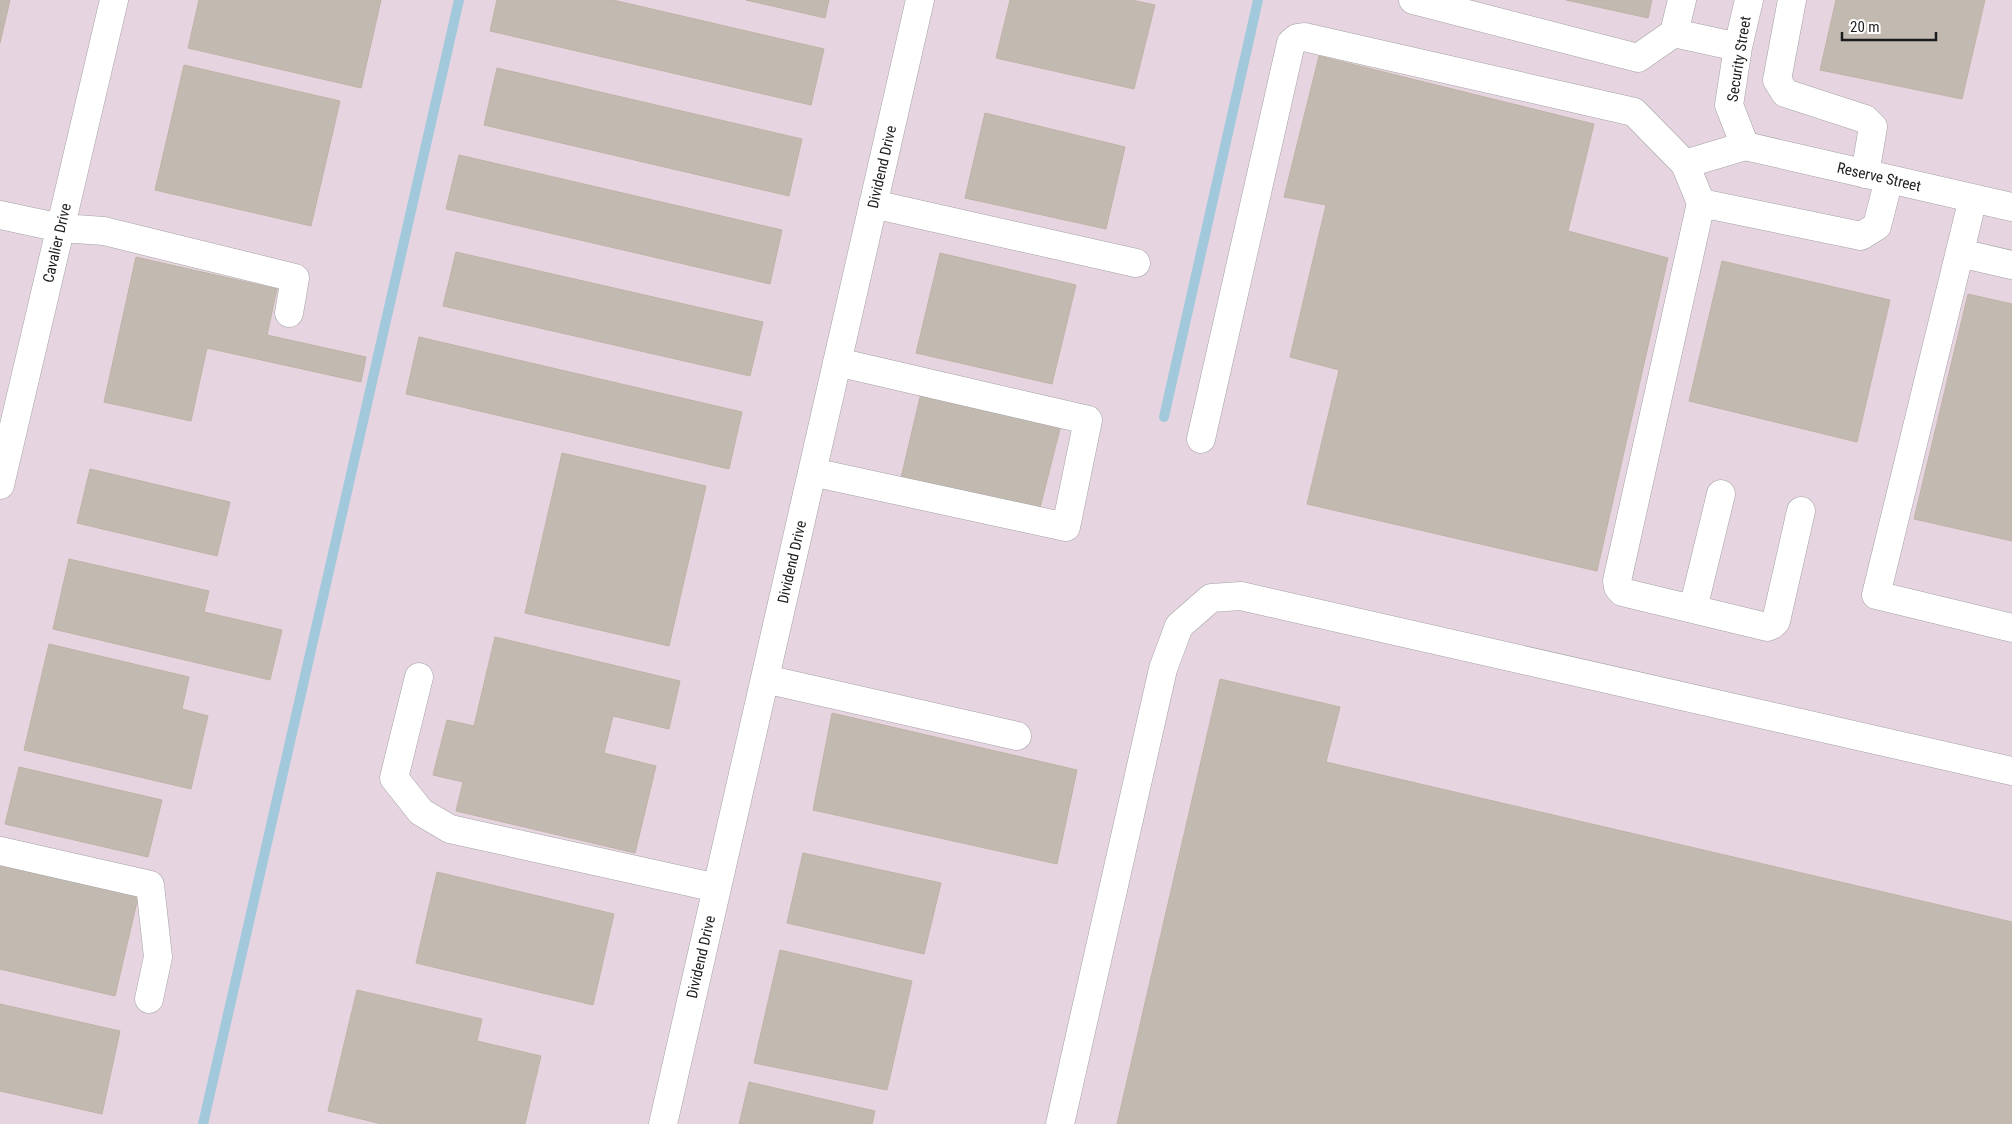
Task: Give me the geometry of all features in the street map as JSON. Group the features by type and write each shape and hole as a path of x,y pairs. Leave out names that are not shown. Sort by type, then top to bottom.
{"street":[{"name":"Cavalier Drive","path":"0,485 5,439 60,228 114,0"},
{"name":"Dividend Drive","path":"663,1124 920,0"},
{"path":"1413,0 1638,58 1674,33 1682,0"},
{"path":"1701,203 1861,236 1878,226 1877,176 1873,128 1865,119 1785,93 1777,80 1792,0"},
{"path":"1748,4 1785,30"},
{"name":"Security Street","path":"1746,146 1729,105 1738,47 1748,4"},
{"path":"1674,33 1738,47"},
{"path":"1201,439 1291,43 1297,38 1304,37 1634,112 1685,164 1701,203 1617,580 1622,592 1767,627 1772,626 1776,621 1801,512"},
{"path":"1685,164 1746,146"},
{"name":"Reserve Street","path":"1746,146 2012,207"},
{"path":"1973,198 1876,595 2012,628"},
{"path":"874,204 1136,263"},
{"path":"0,215 60,228 104,231 295,278 289,313"},
{"path":"1960,253 2012,265"},
{"path":"812,472 1066,527 1088,420 838,362"},
{"path":"1693,609 1721,494"},
{"path":"1060,1124 1163,668 1179,626 1211,598 1241,596 2012,771"},
{"path":"419,677 394,778 421,812 450,829 717,888"},
{"path":"765,679 1017,736"},
{"path":"0,851 150,885 158,957 149,999"}],"shaded area":[{"path":"0,0 2012,0 2012,1124 0,1124"}],"building":[{"path":"0,0 10,0 0,43"},
{"path":"199,0 381,0 361,88 188,48"},
{"path":"497,0 613,0 824,49 811,105 490,31"},
{"path":"746,0 829,0 825,18"},
{"path":"1010,0 1132,0 1155,5 1134,89 996,58"},
{"path":"1566,0 1652,0 1648,18"},
{"path":"1836,0 1985,0 1962,99 1820,70"},
{"path":"1319,56 1594,124 1568,231 1668,258 1597,571 1307,504 1339,370 1290,357 1326,205 1284,197"},
{"path":"184,65 340,101 311,226 155,190"},
{"path":"497,68 802,139 789,196 484,125"},
{"path":"985,113 1125,147 1106,229 965,198"},
{"path":"459,155 782,230 770,284 446,209"},
{"path":"456,252 763,322 750,376 443,306"},
{"path":"940,253 1076,285 1052,384 916,353"},
{"path":"136,257 277,289 267,335 366,357 361,382 207,348 191,421 104,402"},
{"path":"1722,261 1890,300 1857,442 1689,401"},
{"path":"1968,294 2012,304 2012,541 1914,519"},
{"path":"419,337 742,412 729,469 406,394"},
{"path":"921,393 1061,425 1040,508 901,478"},
{"path":"562,453 706,486 669,646 525,613"},
{"path":"90,469 230,502 217,556 77,523"},
{"path":"69,559 209,591 204,612 282,630 270,680 53,629"},
{"path":"495,637 680,681 669,729 613,716 604,753 656,766 635,853 456,811 463,782 433,775 447,720 474,726"},
{"path":"49,644 189,677 182,709 208,716 191,789 24,750"},
{"path":"1220,679 1340,707 1326,762 2012,922 2012,1124 1117,1124"},
{"path":"832,713 1077,770 1057,864 813,810"},
{"path":"19,767 162,800 148,857 5,824"},
{"path":"803,853 941,883 924,954 787,923"},
{"path":"0,857 140,889 115,996 0,969"},
{"path":"437,872 614,914 593,1005 416,963"},
{"path":"780,950 912,981 887,1090 754,1063"},
{"path":"357,990 482,1019 477,1041 541,1056 525,1124 382,1124 328,1111"},
{"path":"0,1004 120,1031 102,1114 0,1091"},
{"path":"749,1082 875,1111 872,1124 739,1124"}],"waterway":[{"path":"203,1124 459,0"},
{"path":"1164,417 1258,0"}]}
